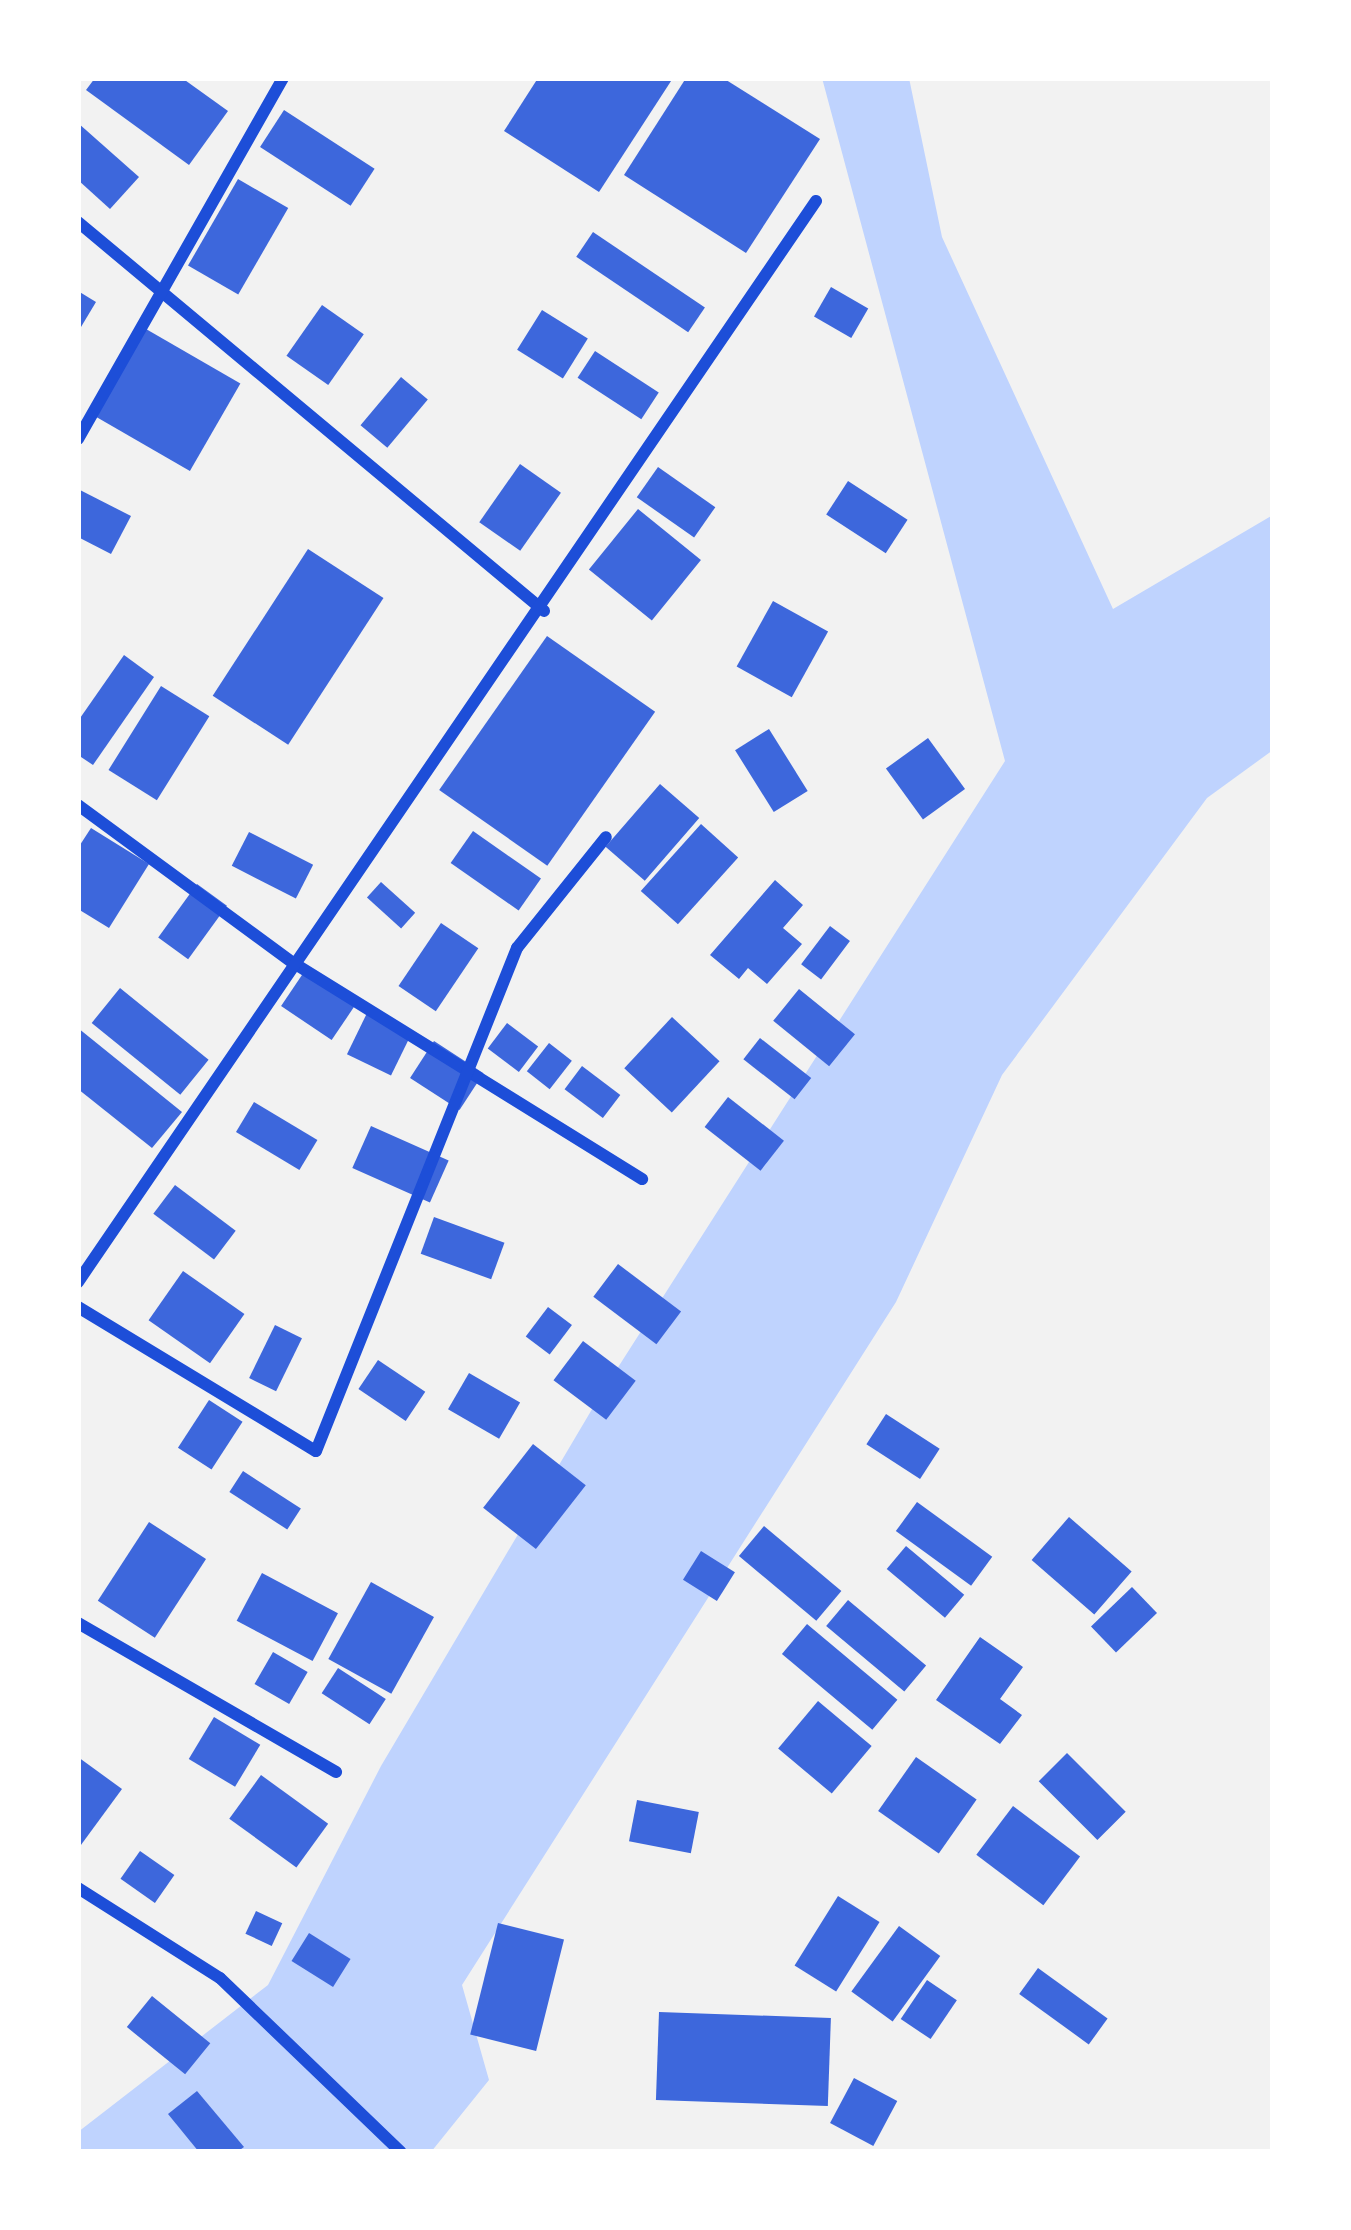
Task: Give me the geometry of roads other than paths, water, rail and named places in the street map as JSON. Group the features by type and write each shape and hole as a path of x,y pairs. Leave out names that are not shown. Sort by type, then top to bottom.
{"street":[{"path":"78,439 283,78"},
{"path":"78,1282 292,962 544,611 816,201"},
{"path":"78,222 162,287 544,611"},
{"path":"78,806 292,962 642,1178"},
{"path":"78,1307 316,1451 517,948 606,837"},
{"path":"78,1623 336,1772"},
{"path":"78,1888 220,1978 401,2152"}],"water":[{"path":"822,78 909,78 942,237 1113,609 1273,515 1273,750 1207,798 1002,1075 896,1302 462,1985 489,2080 431,2152 78,2152 78,2132 268,1985 381,1766 601,1394 1005,761"}]}
